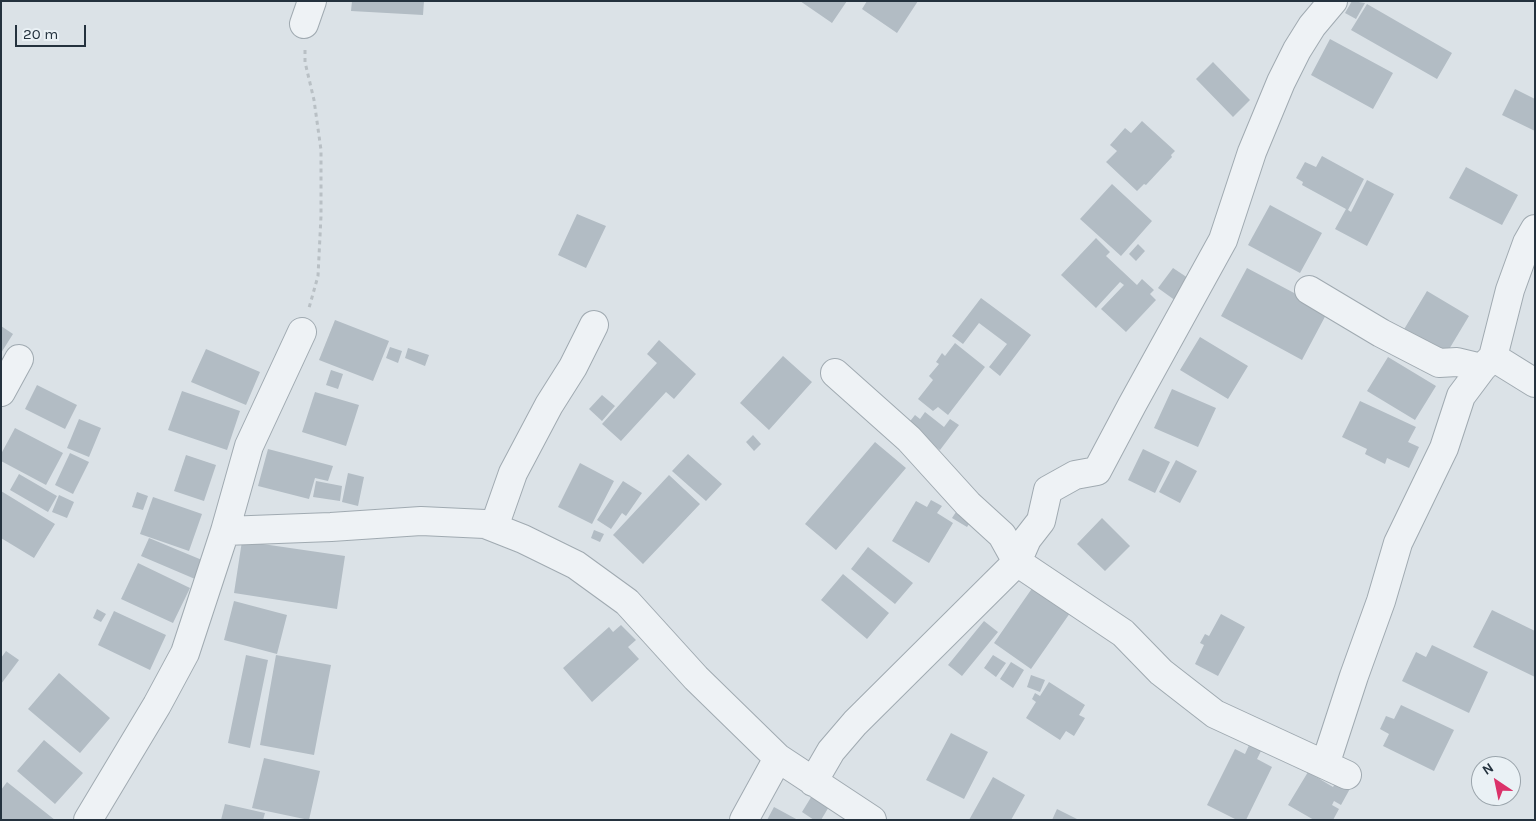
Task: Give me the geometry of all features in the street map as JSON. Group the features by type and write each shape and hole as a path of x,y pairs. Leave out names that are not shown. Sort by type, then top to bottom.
{"street":[{"path":"812,782 831,751 855,723 1017,562 1027,540 1041,521 1048,490 1075,476 1097,471 1223,240 1252,152 1281,82 1297,50 1312,26 1333,1"},
{"path":"835,373 909,439 968,504 1002,535 1017,562 1123,633 1162,672 1215,714 1336,770 1354,676 1381,602 1398,543 1444,448 1461,396 1487,363 1510,290 1527,243 1535,229"},
{"path":"1309,290 1381,333 1439,363 1487,363 1535,383"},
{"path":"494,527 513,473 548,406 573,367 594,325"},
{"path":"88,820 158,705 185,653 225,531 249,446 302,332"},
{"path":"1,392 19,359"},
{"path":"225,531 421,521 485,524 524,539 576,565 627,602 696,678 778,758 872,820"},
{"path":"744,820 778,758"}],"path":[{"path":"302,332 318,276 321,216 321,150 314,100 305,62 308,13"}],"building":[{"path":"352,1 424,1 423,15 351,11"},
{"path":"800,1 847,1 832,23"},
{"path":"867,1 918,1 897,33 862,9"},
{"path":"1352,1 1365,3 1356,19 1345,13"},
{"path":"1367,4 1452,53 1437,79 1351,30"},
{"path":"1330,39 1393,73 1373,109 1311,75"},
{"path":"1213,62 1250,100 1233,117 1196,79"},
{"path":"1515,89 1535,99 1535,131 1502,115"},
{"path":"1142,121 1175,151 1171,155 1172,157 1146,185 1144,184 1137,191 1106,162 1117,151 1110,145 1125,128 1131,133"},
{"path":"1322,156 1364,179 1348,210 1351,212 1367,180 1394,194 1367,246 1335,229 1346,209 1302,185 1303,182 1296,178 1305,162 1316,167"},
{"path":"1466,167 1518,195 1502,225 1449,198"},
{"path":"1112,184 1152,221 1121,256 1080,219"},
{"path":"1270,205 1322,233 1300,273 1248,245"},
{"path":"577,214 606,226 586,268 558,255"},
{"path":"1096,238 1110,252 1106,256 1137,285 1142,279 1154,290 1150,294 1156,300 1126,332 1101,309 1124,285 1120,282 1096,308 1061,275"},
{"path":"1138,244 1145,251 1136,261 1129,254"},
{"path":"1173,268 1191,280 1176,301 1158,288"},
{"path":"1247,268 1328,311 1302,360 1221,316"},
{"path":"1427,291 1469,316 1445,356 1403,331"},
{"path":"981,298 1031,335 1000,376 989,367 1007,344 979,323 963,344 952,336"},
{"path":"335,320 389,341 373,381 319,360"},
{"path":"1,326 13,334 1,353"},
{"path":"1200,337 1248,366 1228,399 1180,370"},
{"path":"659,340 696,374 674,399 666,392 621,441 602,424 657,363 647,354"},
{"path":"955,343 985,367 948,415 938,407 933,411 918,399 933,380 929,376 939,364 936,362 942,353 945,356"},
{"path":"390,347 402,351 398,363 386,358"},
{"path":"408,348 429,355 425,366 405,358"},
{"path":"206,349 260,372 246,405 191,382"},
{"path":"783,356 812,382 769,430 740,403"},
{"path":"1388,357 1436,386 1415,420 1367,391"},
{"path":"331,370 343,374 338,389 326,385"},
{"path":"37,385 77,405 65,429 25,409"},
{"path":"1172,389 1216,408 1198,447 1154,428"},
{"path":"182,391 240,411 227,450 168,430"},
{"path":"315,392 359,405 346,446 302,432"},
{"path":"602,395 615,406 602,421 589,409"},
{"path":"1360,401 1416,427 1408,442 1419,447 1409,468 1387,458 1385,464 1365,454 1367,449 1342,437"},
{"path":"925,412 944,427 950,419 959,425 940,450 907,425 915,415 920,419"},
{"path":"79,419 101,428 89,457 67,448"},
{"path":"15,428 63,453 46,485 1,461 1,454"},
{"path":"753,435 761,444 754,451 746,442"},
{"path":"875,442 906,468 836,550 805,524"},
{"path":"268,449 333,466 328,481 315,478 309,499 258,486"},
{"path":"1143,449 1170,462 1155,493 1128,480"},
{"path":"70,453 89,462 73,494 55,485"},
{"path":"688,454 722,484 706,501 672,471"},
{"path":"186,455 216,465 204,501 174,491"},
{"path":"1176,460 1197,471 1180,503 1159,492"},
{"path":"580,463 614,481 592,524 558,507"},
{"path":"348,473 364,477 358,506 342,502"},
{"path":"19,474 57,496 48,512 10,490"},
{"path":"669,475 700,504 643,564 613,535"},
{"path":"316,481 342,486 340,501 313,497"},
{"path":"623,481 642,493 626,516 622,513 611,529 597,520"},
{"path":"1,491 55,524 34,558 1,538"},
{"path":"137,492 148,496 143,510 132,507"},
{"path":"59,495 74,502 67,518 52,512"},
{"path":"153,497 202,514 189,551 140,534"},
{"path":"931,500 942,506 937,513 953,523 929,563 892,541 916,501 927,507"},
{"path":"960,506 975,515 967,527 952,518"},
{"path":"1102,518 1130,546 1105,571 1077,544"},
{"path":"594,530 604,534 600,542 591,538"},
{"path":"149,538 202,560 195,579 141,556"},
{"path":"242,541 345,556 337,609 234,593"},
{"path":"868,547 913,583 895,604 851,569"},
{"path":"138,563 190,588 173,623 121,599"},
{"path":"843,574 889,613 867,639 821,600"},
{"path":"1033,587 1070,613 1031,669 994,643"},
{"path":"234,601 287,615 277,654 224,640"},
{"path":"97,609 106,614 101,622 93,618"},
{"path":"1492,610 1535,631 1535,677 1473,647"},
{"path":"114,611 166,635 150,670 98,645"},
{"path":"1221,614 1245,627 1218,676 1195,664 1204,645 1200,643 1205,634 1209,636"},
{"path":"984,621 998,632 962,676 948,665"},
{"path":"621,625 636,640 628,647 639,659 592,702 563,668 609,627 613,632"},
{"path":"1432,645 1488,672 1469,713 1402,681 1416,652 1426,657"},
{"path":"6,651 19,660 1,684 1,658"},
{"path":"246,655 268,660 250,748 228,743"},
{"path":"276,655 331,665 314,755 260,745"},
{"path":"993,655 1006,663 996,677 984,668"},
{"path":"1011,662 1024,670 1013,688 1000,679"},
{"path":"59,673 110,718 80,753 28,709"},
{"path":"1031,675 1045,680 1040,692 1027,687"},
{"path":"1049,682 1085,705 1079,715 1085,718 1074,736 1066,731 1060,740 1026,718 1036,702 1032,699 1035,693 1040,696"},
{"path":"1401,705 1454,730 1434,771 1383,746 1389,734 1380,729 1386,716 1394,719"},
{"path":"951,733 988,752 964,799 926,780"},
{"path":"44,740 83,773 55,804 17,771"},
{"path":"1250,743 1262,749 1257,759 1272,767 1246,820 1237,820 1207,805 1235,749 1245,754"},
{"path":"264,758 320,771 309,820 252,808"},
{"path":"1308,772 1333,787 1339,777 1352,785 1341,805 1334,801 1332,805 1339,809 1333,820 1314,820 1288,805"},
{"path":"993,777 1025,795 1011,820 969,820"},
{"path":"7,782 55,820 1,820 1,790"},
{"path":"813,794 830,805 821,820 814,820 802,812"},
{"path":"225,804 265,813 263,820 221,820"},
{"path":"774,807 798,820 767,820"},
{"path":"1057,809 1079,820 1052,820"}]}
